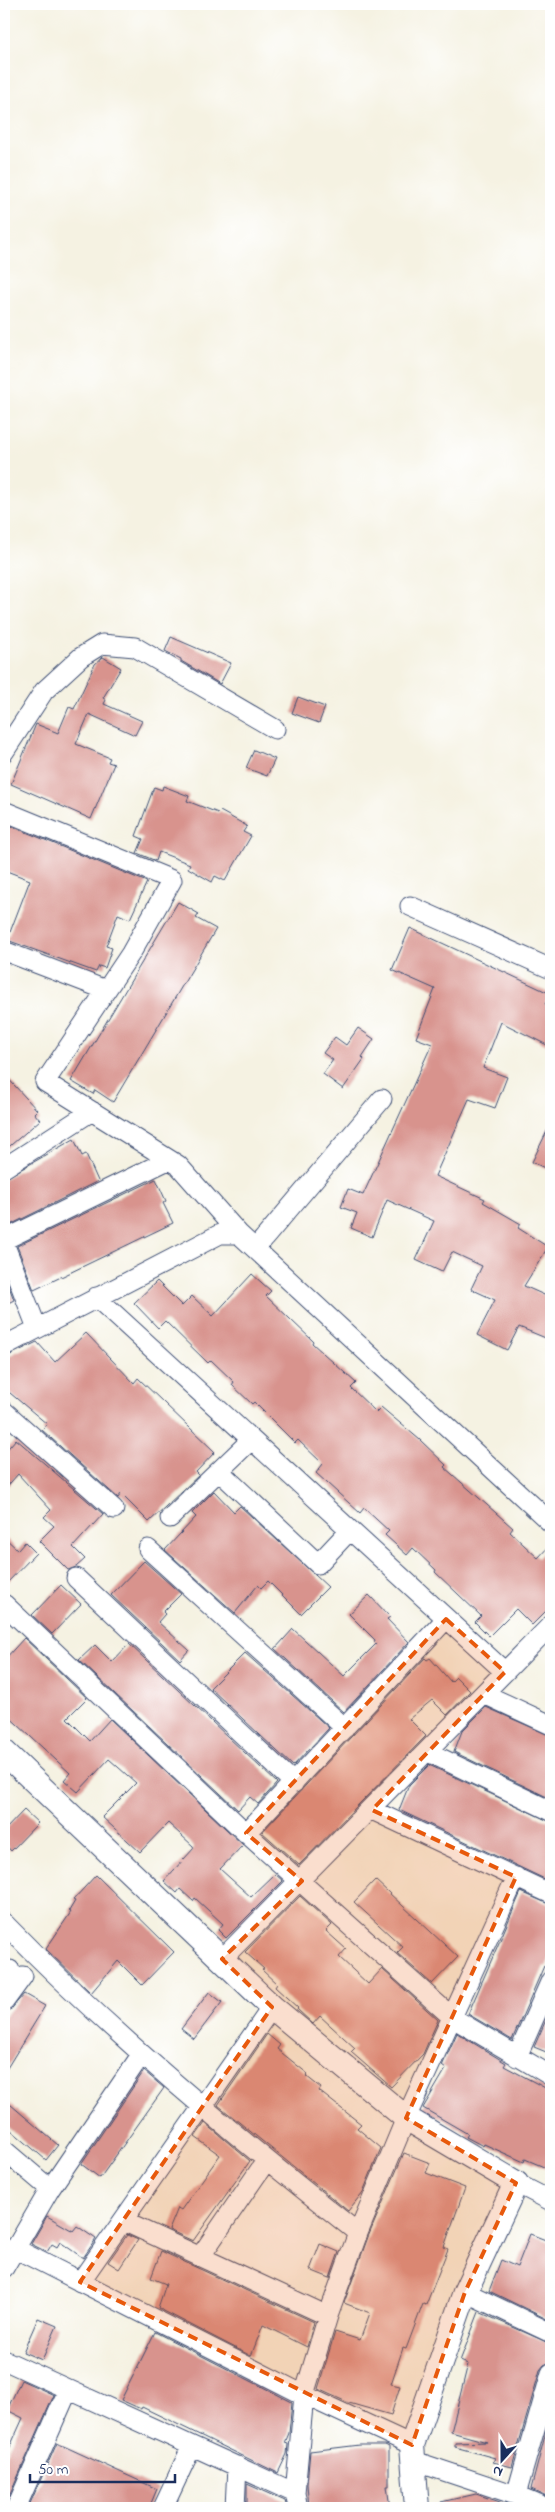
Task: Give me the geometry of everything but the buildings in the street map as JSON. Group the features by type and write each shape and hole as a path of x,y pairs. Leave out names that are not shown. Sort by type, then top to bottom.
{"street":[{"path":"4,752 44,690 81,657 102,644 135,647 274,729"},
{"path":"4,811 172,880 132,953 45,1082 178,1166 239,1234 551,1523"},
{"path":"410,906 551,969"},
{"path":"4,951 106,990"},
{"path":"255,1249 382,1099"},
{"path":"4,1168 92,1111"},
{"path":"37,1328 4,1241 168,1160"},
{"path":"4,1346 220,1234 239,1234"},
{"path":"96,1297 505,1672"},
{"path":"4,1411 114,1509"},
{"path":"170,1518 252,1440"},
{"path":"219,1471 318,1564 350,1530"},
{"path":"148,1549 345,1728"},
{"path":"76,1578 294,1783"},
{"path":"4,1604 246,1833 302,1881 453,2018 551,2076"},
{"path":"246,1833 446,1619"},
{"path":"222,1960 372,1810 551,1625"},
{"path":"484,1694 551,1725"},
{"path":"4,1752 272,2007 406,2118 516,2183 551,2201"},
{"path":"428,1752 551,1811"},
{"path":"372,1810 551,1894"},
{"path":"4,2360 237,2466 297,2501 304,2395 328,2316 358,2233 406,2118 516,1877"},
{"path":"4,1923 141,2055 266,2161 358,2233"},
{"path":"4,2002 12,1975"},
{"path":"517,2057 551,1980"},
{"path":"80,2282 272,2007"},
{"path":"4,2268 50,2189 141,2055"},
{"path":"4,2150 50,2189"},
{"path":"200,2257 266,2161"},
{"path":"417,2508 413,2453 465,2292 516,2183"},
{"path":"123,2222 328,2316"},
{"path":"14,2248 304,2395 413,2453 547,2508"},
{"path":"465,2292 551,2332"},
{"path":"516,2495 551,2373"},
{"path":"16,2508 68,2390"},
{"path":"163,2508 192,2446"},
{"path":"235,2508 237,2466"}],"highlighted area":[{"path":"446,1619 505,1672 372,1810 516,1877 406,2118 516,2183 465,2292 412,2445 80,2282 272,2007 222,1959 302,1881 246,1833"}]}
